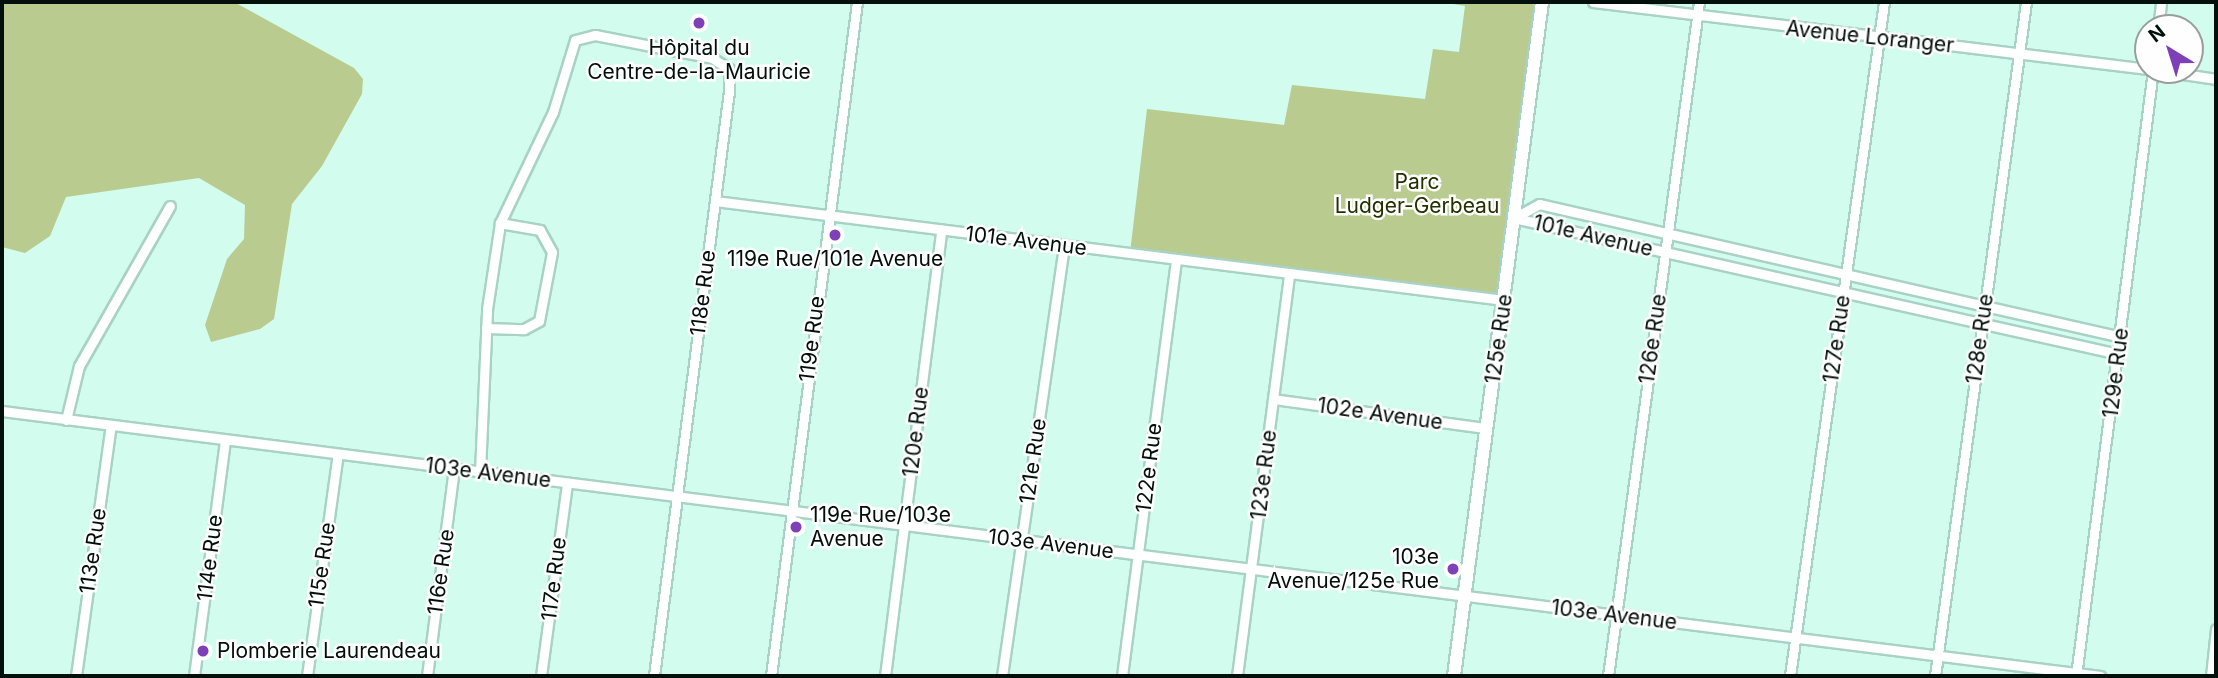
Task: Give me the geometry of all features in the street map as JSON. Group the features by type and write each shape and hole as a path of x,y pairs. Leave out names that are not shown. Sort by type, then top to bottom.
{"main road":[{"name":"125e Rue","path":"1454,676 1542,2"}],"street":[{"name":"119e Rue","path":"771,676 857,2"},
{"name":"Avenue Loranger","path":"1593,2 1696,18 2134,68"},
{"name":"126e Rue","path":"1608,676 1699,2"},
{"name":"127e Rue","path":"1790,676 1884,2"},
{"name":"128e Rue","path":"1935,676 2026,2"},
{"name":"118e Rue","path":"500,223 553,111 575,40 608,38 712,58 729,69 715,201 654,676"},
{"name":"129e Rue","path":"2076,675 2119,354 2150,84"},
{"name":"101e Avenue","path":"715,201 1504,300"},
{"name":"101e Avenue","path":"1514,218 1539,204 2120,337"},
{"path":"66,419 79,366 170,206"},
{"name":"101e Avenue","path":"1514,218 2119,354"},
{"path":"480,472 486,328 500,223 540,230 552,252 539,321 524,330 486,328"},
{"name":"120e Rue","path":"885,676 941,230"},
{"name":"121e Rue","path":"1002,676 1064,245"},
{"name":"122e Rue","path":"1122,676 1176,259"},
{"name":"123e Rue","path":"1237,676 1289,273"},
{"name":"102e Avenue","path":"1273,399 1486,428"},
{"name":"103e Avenue","path":"2,411 2100,676"},
{"name":"113e Rue","path":"76,676 111,425"},
{"name":"114e Rue","path":"194,676 225,440"},
{"name":"115e Rue","path":"306,676 338,454"},
{"name":"116e Rue","path":"427,676 454,468"},
{"name":"117e Rue","path":"541,676 567,483"},
{"path":"2211,676 2216,629"}],"green space":[{"path":"2,2 234,2 354,68 363,79 362,94 322,166 292,204 274,319 260,329 211,342 205,325 227,259 244,239 245,205 199,178 66,197 50,236 25,253 2,247"},
{"name":"Parc Ludger-Gerbeau","path":"1441,2 1542,2 1504,300 1130,253 1147,109 1284,125 1292,85 1425,99 1433,49 1459,52 1465,6"}],"place":[{"name":"Hôpital du Centre-de-la-Mauricie","path":"699,23"},
{"name":"119e Rue/101e Avenue","path":"835,235"},
{"name":"119e Rue/103e Avenue","path":"796,527"},
{"name":"103e Avenue/125e Rue","path":"1453,569"},
{"name":"Plomberie Laurendeau","path":"203,651"}]}
